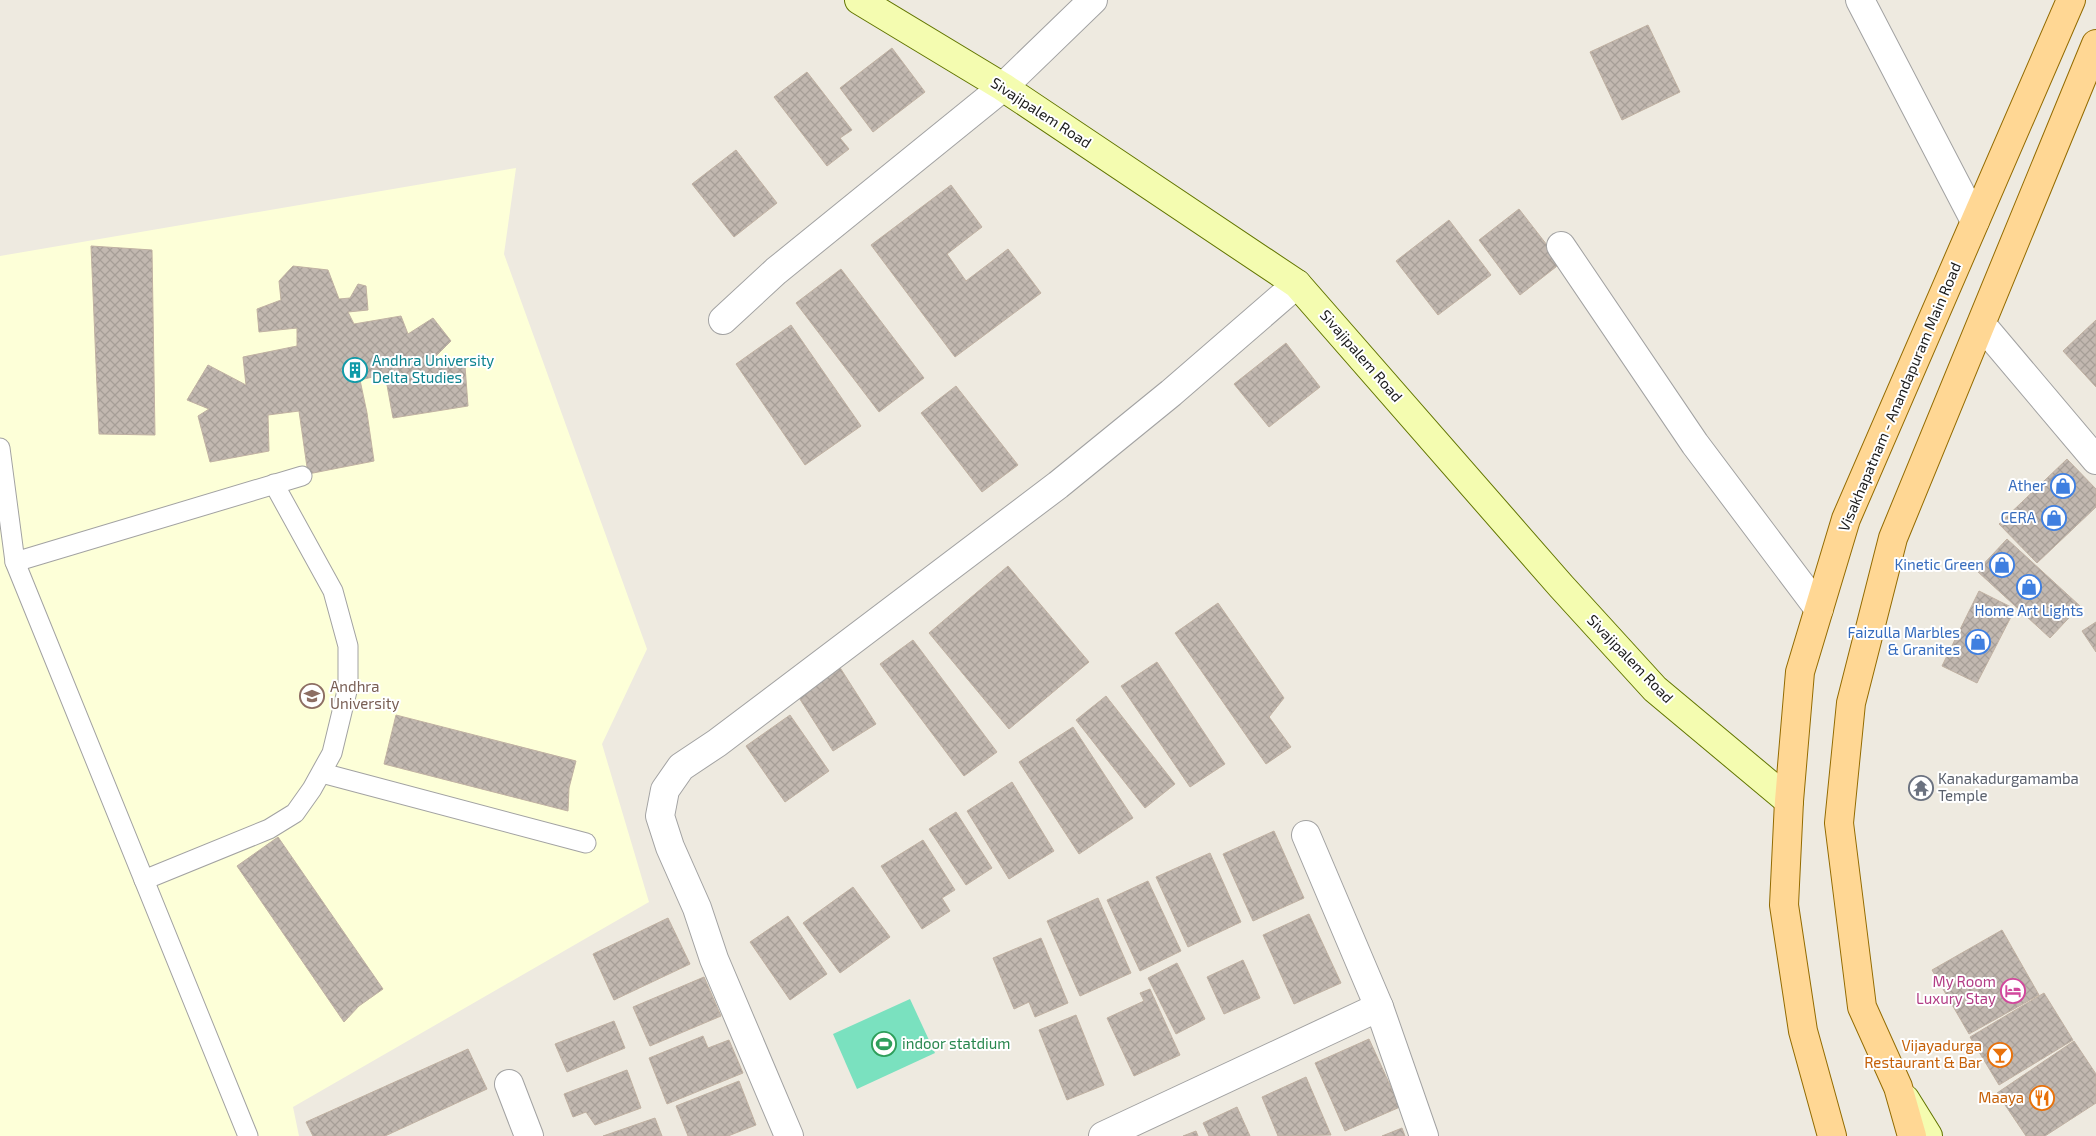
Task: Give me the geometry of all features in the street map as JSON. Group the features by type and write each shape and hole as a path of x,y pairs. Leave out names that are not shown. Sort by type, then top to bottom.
{"main road":[{"name":"Sivajipalem Road","path":"859,0 1003,87 1297,284 1560,586 1654,689 1789,801"},
{"name":"Visakhapatnam - Anandapuram Main Road","path":"1832,1136 1803,1032 1784,905 1789,801 1800,672 1846,519 2071,0"},
{"path":"1928,1136 1898,1087 1862,1007 1839,823 1851,703 1893,538 2096,44"},
{"path":"1898,1087 1912,1136"}],"street":[{"path":"723,320 776,271 1003,87 1093,0"},
{"path":"1860,0 1975,221"},
{"path":"1561,246 1695,444 1819,609"},
{"path":"789,1136 714,959 697,908 670,847 660,816 666,790 681,767 725,737 1058,485 1171,393 1297,284"},
{"path":"1982,325 2096,460"},
{"path":"1306,835 1379,1007 1424,1136"},
{"path":"1103,1136 1379,1007"},
{"path":"509,1084 529,1136"}],"lane":[{"path":"0,448 14,562 248,1136"},
{"path":"14,562 302,476"},
{"path":"144,880 269,830 295,813 322,773 332,753 348,686 348,646 333,592 274,484"},
{"path":"322,773 586,843"}],"shaded area":[{"name":"Andhra University","path":"516,168 504,254 647,649 602,744 649,902 293,1107 299,1136 0,1136 0,256"}],"green space":[{"name":"indoor statdium","path":"910,999 935,1053 857,1089 833,1034"}],"building":[{"path":"1648,25 1680,92 1622,120 1590,52"},
{"path":"892,48 925,92 873,132 840,88"},
{"path":"807,72 852,130 840,138 849,149 827,166 774,97"},
{"path":"736,150 777,203 734,237 692,184"},
{"path":"951,185 982,227 947,254 966,281 1008,249 1041,293 955,357 871,245"},
{"path":"1519,209 1561,263 1520,295 1479,240"},
{"path":"1449,220 1491,275 1438,315 1396,261"},
{"path":"91,246 152,250 155,435 99,434"},
{"name":"Andhra University Delta Studies","path":"293,266 328,270 339,299 350,298 358,284 366,286 368,310 348,312 354,324 401,316 408,334 433,318 451,341 434,358 465,366 468,406 393,418 385,374 360,380 374,461 308,474 299,411 268,415 269,451 210,462 198,416 209,409 187,400 208,365 246,385 243,357 297,346 297,328 259,332 257,309 281,300 279,281"},
{"path":"841,269 924,378 879,412 796,303"},
{"path":"2096,320 2096,387 2063,351"},
{"path":"791,325 861,426 805,465 736,364"},
{"path":"1286,343 1320,387 1269,427 1234,384"},
{"path":"956,386 1018,465 982,492 921,413"},
{"path":"2067,459 2096,489 2096,507 2037,563 1999,524"},
{"path":"2007,539 2080,606 2050,638 1977,571"},
{"path":"1008,566 1089,662 1009,729 929,633"},
{"path":"1979,591 2015,609 1977,683 1942,666"},
{"path":"1218,603 1284,698 1269,717 1291,747 1266,764 1175,633"},
{"path":"2096,622 2096,652 2082,631"},
{"path":"913,640 997,752 964,776 880,664"},
{"path":"1157,662 1225,764 1190,787 1121,686"},
{"path":"839,666 876,724 833,751 796,693"},
{"path":"1106,696 1175,784 1145,808 1076,720"},
{"path":"396,715 576,761 569,788 568,811 384,764"},
{"path":"790,715 829,771 785,802 746,746"},
{"path":"1073,727 1133,818 1079,854 1019,762"},
{"path":"1012,782 1054,851 1009,879 967,811"},
{"path":"956,812 992,868 966,885 929,829"},
{"path":"1274,831 1304,898 1253,921 1223,854"},
{"path":"278,837 383,989 359,1006 344,1022 237,866"},
{"path":"923,840 955,890 942,898 950,911 922,929 881,866"},
{"path":"1210,853 1241,922 1188,947 1156,877"},
{"path":"1148,881 1181,951 1140,971 1107,900"},
{"path":"853,887 890,937 840,973 803,923"},
{"path":"1098,898 1131,973 1080,996 1047,921"},
{"path":"1309,914 1341,983 1294,1004 1263,935"},
{"path":"788,916 827,974 790,1000 750,942"},
{"path":"668,918 690,964 614,1000 593,954"},
{"path":"2002,930 2039,995 1969,1034 1932,970"},
{"path":"1041,938 1068,1003 1035,1017 1029,1002 1014,1009 993,958"},
{"path":"1243,960 1260,998 1224,1014 1207,977"},
{"path":"1177,963 1205,1019 1176,1034 1148,978"},
{"path":"704,977 721,1016 650,1046 633,1007"},
{"path":"1150,989 1180,1055 1134,1076 1107,1018 1144,1001 1140,993"},
{"path":"2044,993 2073,1040 1999,1085 1970,1037"},
{"path":"1076,1015 1104,1085 1067,1100 1039,1030"},
{"path":"614,1021 625,1048 567,1072 555,1044"},
{"path":"703,1036 708,1048 729,1040 743,1073 667,1104 649,1058"},
{"path":"1369,1039 1400,1107 1345,1131 1315,1063"},
{"path":"2074,1041 2096,1074 2096,1103 2045,1136 2026,1136 1997,1093"},
{"path":"468,1049 487,1089 385,1136 313,1136 306,1122"},
{"path":"627,1070 641,1108 595,1125 586,1112 573,1117 564,1094"},
{"path":"1306,1077 1331,1135 1278,1136 1262,1097"},
{"path":"739,1081 756,1125 728,1136 688,1136 676,1106"},
{"path":"1237,1107 1250,1136 1209,1136 1203,1123"},
{"path":"655,1118 662,1136 603,1136"},
{"path":"1402,1128 1405,1136 1382,1136"},
{"path":"1196,1131 1198,1136 1183,1136"}],"place":[{"name":"Andhra University Delta Studies","path":"355,370"},
{"name":"Ather","path":"2063,486"},
{"name":"CERA","path":"2054,518"},
{"name":"Kinetic Green","path":"2002,565"},
{"name":"Home Art Lights","path":"2029,587"},
{"name":"Faizulla Marbles & Granites","path":"1978,642"},
{"name":"Andhra University","path":"312,696"},
{"name":"Kanakadurgamamba Temple","path":"1921,788"},
{"name":"My Room Luxury Stay","path":"2013,991"},
{"name":"indoor statdium","path":"884,1044"},
{"name":"Vijayadurga Restaurant & Bar","path":"2000,1055"},
{"name":"Maaya","path":"2042,1098"}]}
